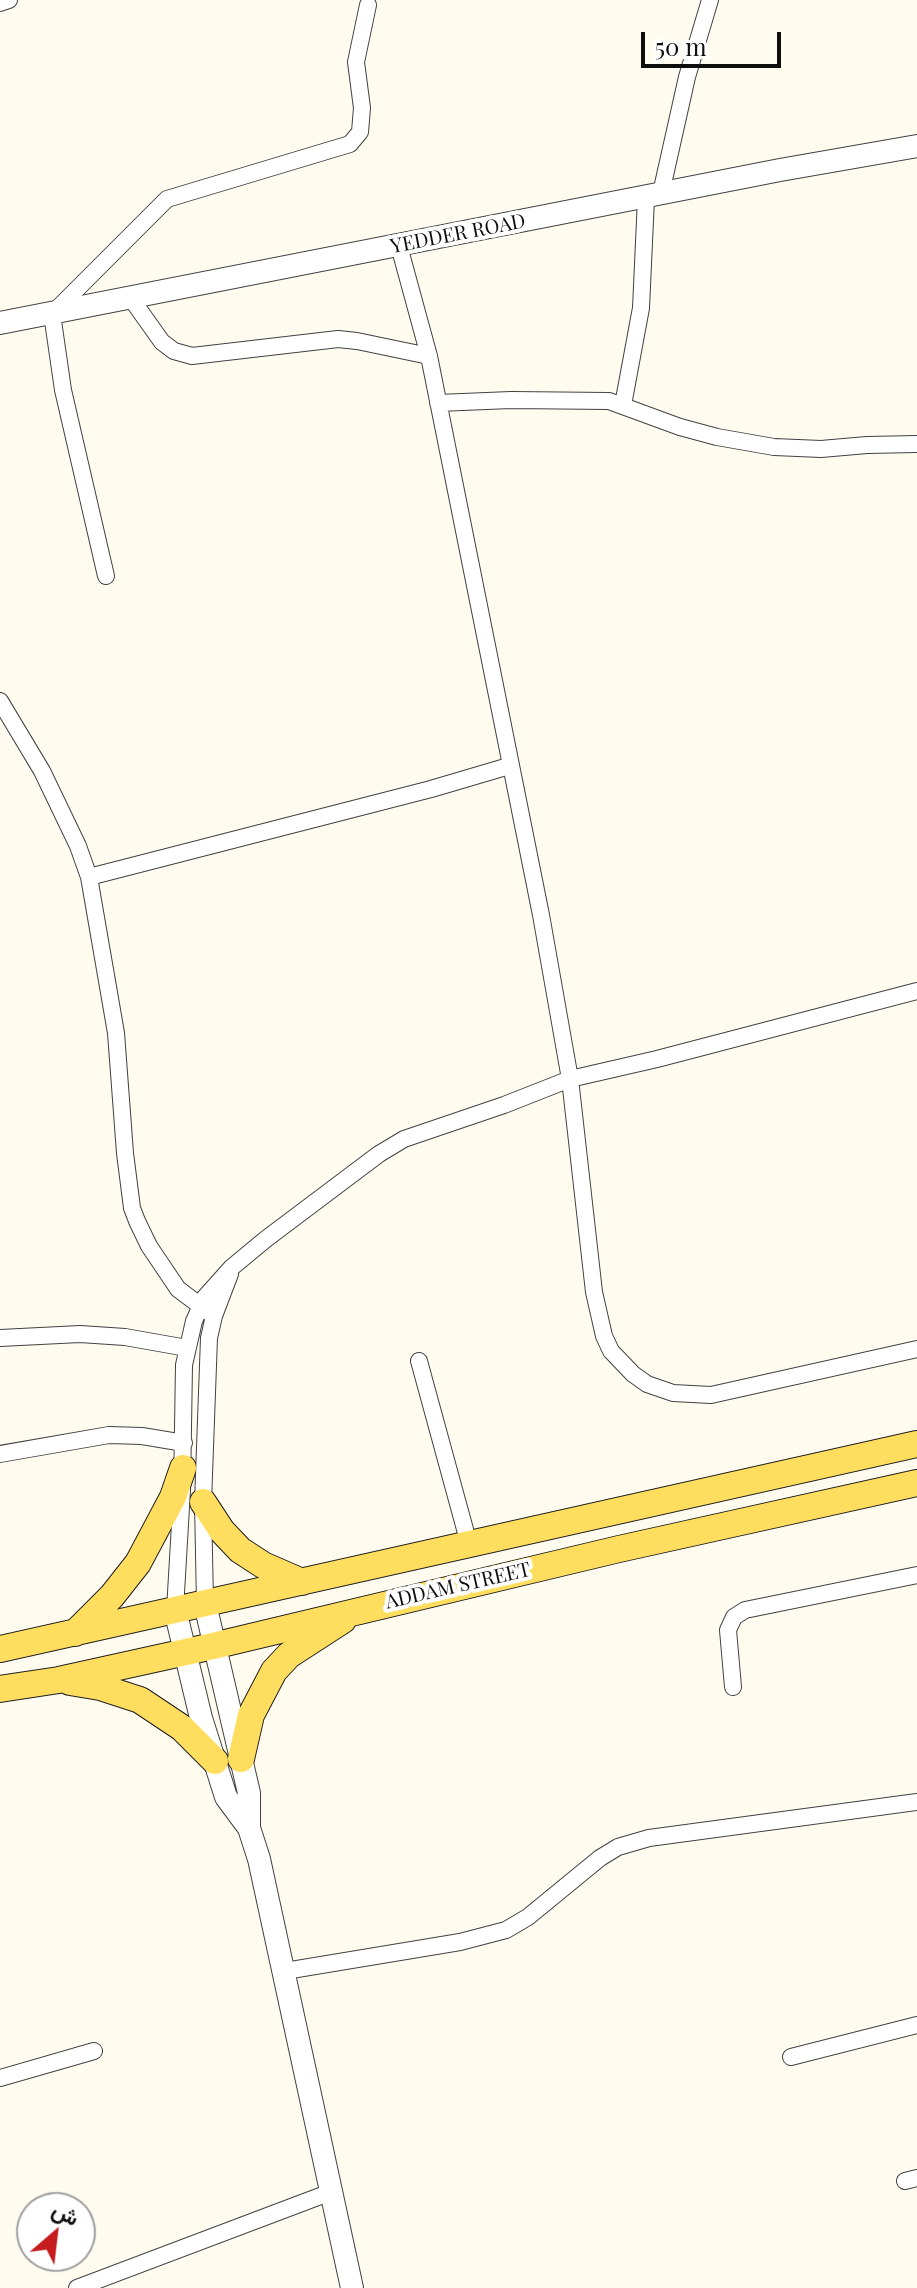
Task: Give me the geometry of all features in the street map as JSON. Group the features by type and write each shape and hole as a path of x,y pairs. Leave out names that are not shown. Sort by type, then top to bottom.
{"main road":[{"name":"ADDAM STREET","path":"0,1649 917,1444"},
{"path":"75,1633 117,1590 138,1563 173,1497 183,1456"},
{"name":"ADDAM STREET","path":"0,1689 59,1680 213,1646 359,1609 917,1483"},
{"path":"203,1502 222,1531 240,1550 263,1565 302,1582"},
{"path":"59,1680 100,1687 140,1700 228,1760 274,1671 289,1655 359,1609"}],"street":[{"path":"0,3 9,0"},
{"path":"623,405 641,308 653,196 710,0"},
{"path":"106,576 63,390 52,314 167,199 350,144 360,132 362,108 356,62 368,5"},
{"name":"YEDDER ROAD","path":"0,323 917,146"},
{"path":"399,246 429,356 541,915 570,1079 594,1292 607,1343 633,1374 659,1389 700,1396 742,1390 917,1349"},
{"path":"130,297 162,342 174,351 192,356 338,339 429,356"},
{"path":"438,403 609,401 680,427 774,447 821,449 917,444"},
{"path":"0,701 42,771 78,846 89,877 116,1033 132,1208 141,1231 178,1289 207,1312"},
{"path":"89,877 509,766"},
{"path":"352,2288 267,1888 249,1828 249,1793 201,1718 175,1610 187,1348 231,1268 342,1181 404,1139 570,1079 917,991"},
{"path":"207,1312 203,1502 205,1604 228,1760"},
{"path":"0,1338 80,1334 125,1337 187,1348"},
{"path":"419,1361 469,1544"},
{"path":"0,1454 109,1435 142,1436 183,1456"},
{"path":"733,1687 727,1638 734,1617 745,1610 917,1575"},
{"path":"285,1971 460,1942 506,1930 528,1917 600,1858 618,1847 649,1838 917,1802"},
{"path":"791,2057 917,2025"},
{"path":"0,2078 94,2051"},
{"path":"77,2288 331,2192"}]}
